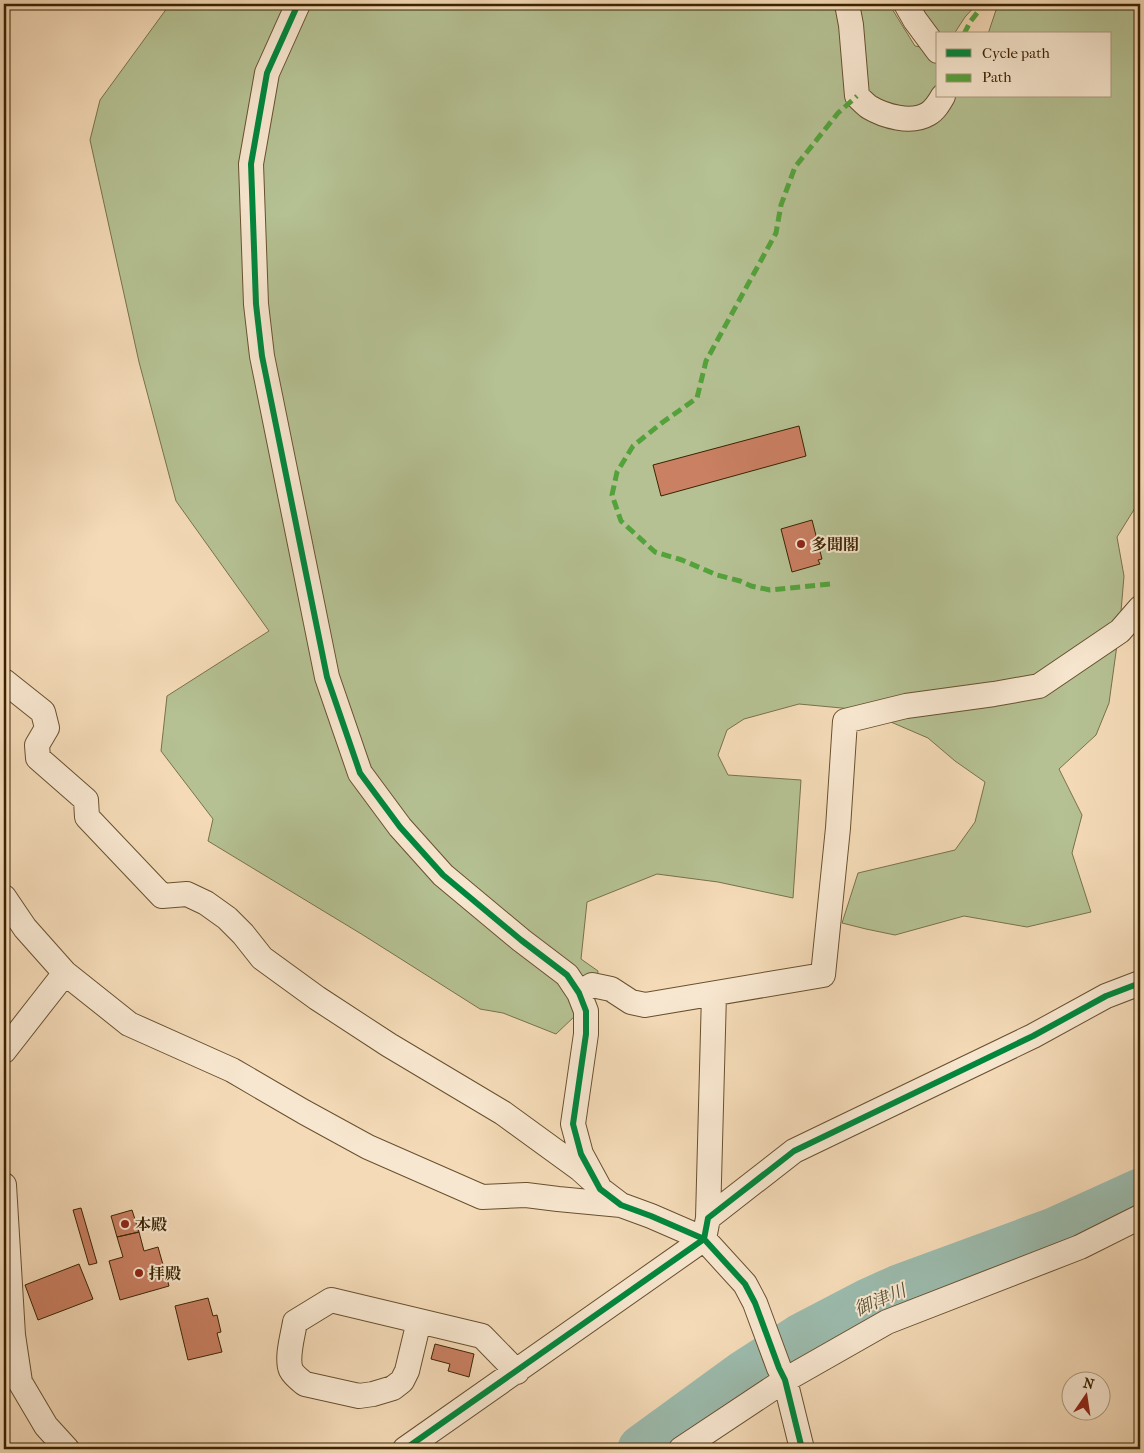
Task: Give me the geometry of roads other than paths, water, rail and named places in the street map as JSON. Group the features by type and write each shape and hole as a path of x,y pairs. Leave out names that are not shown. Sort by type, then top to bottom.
{"street":[{"path":"298,4 267,73 251,164 253,244 256,304 262,356 327,677 360,773 400,827 443,875 521,940 567,975 579,993 586,1011 586,1034 573,1124 581,1154 600,1189"},
{"path":"847,4 851,25 857,96 869,107 896,118 913,119 928,114 936,107 942,98"},
{"path":"906,4 915,20 936,48"},
{"path":"579,993 592,985 611,989 631,1002 645,1005 823,976 838,828 846,721 906,706 1039,686 1120,631 1140,608"},
{"path":"4,681 43,712 47,728 37,745 38,758 86,800 88,817 162,896 187,894 227,918 243,934 262,958 317,998 389,1045 502,1113 580,1169 600,1189 621,1205"},
{"path":"4,897 25,928 65,973 129,1024 232,1070 368,1147 482,1197 526,1195 621,1205 651,1216 706,1228"},
{"path":"4,1052 65,973"},
{"path":"405,1449 517,1372 706,1228 794,1151 1033,1036 1106,996 1140,983"},
{"path":"714,994 706,1228 746,1284 755,1303 782,1374 802,1449"},
{"path":"4,1185 13,1335 20,1382 46,1426 67,1449"},
{"path":"681,1449 782,1374 887,1322 1080,1247 1140,1217"},
{"path":"419,1321 407,1371 402,1381 393,1388 359,1396 305,1384 291,1370 289,1359 295,1322 331,1300 482,1336 517,1372"}],"waterway":[{"name":"御津川","path":"642,1449 745,1374 801,1338 870,1302 899,1289 1054,1232 1140,1193"}],"place":[{"name":"多聞閣","path":"801,544"},
{"name":"本殿","path":"125,1224"},
{"name":"拝殿","path":"139,1273"}]}
